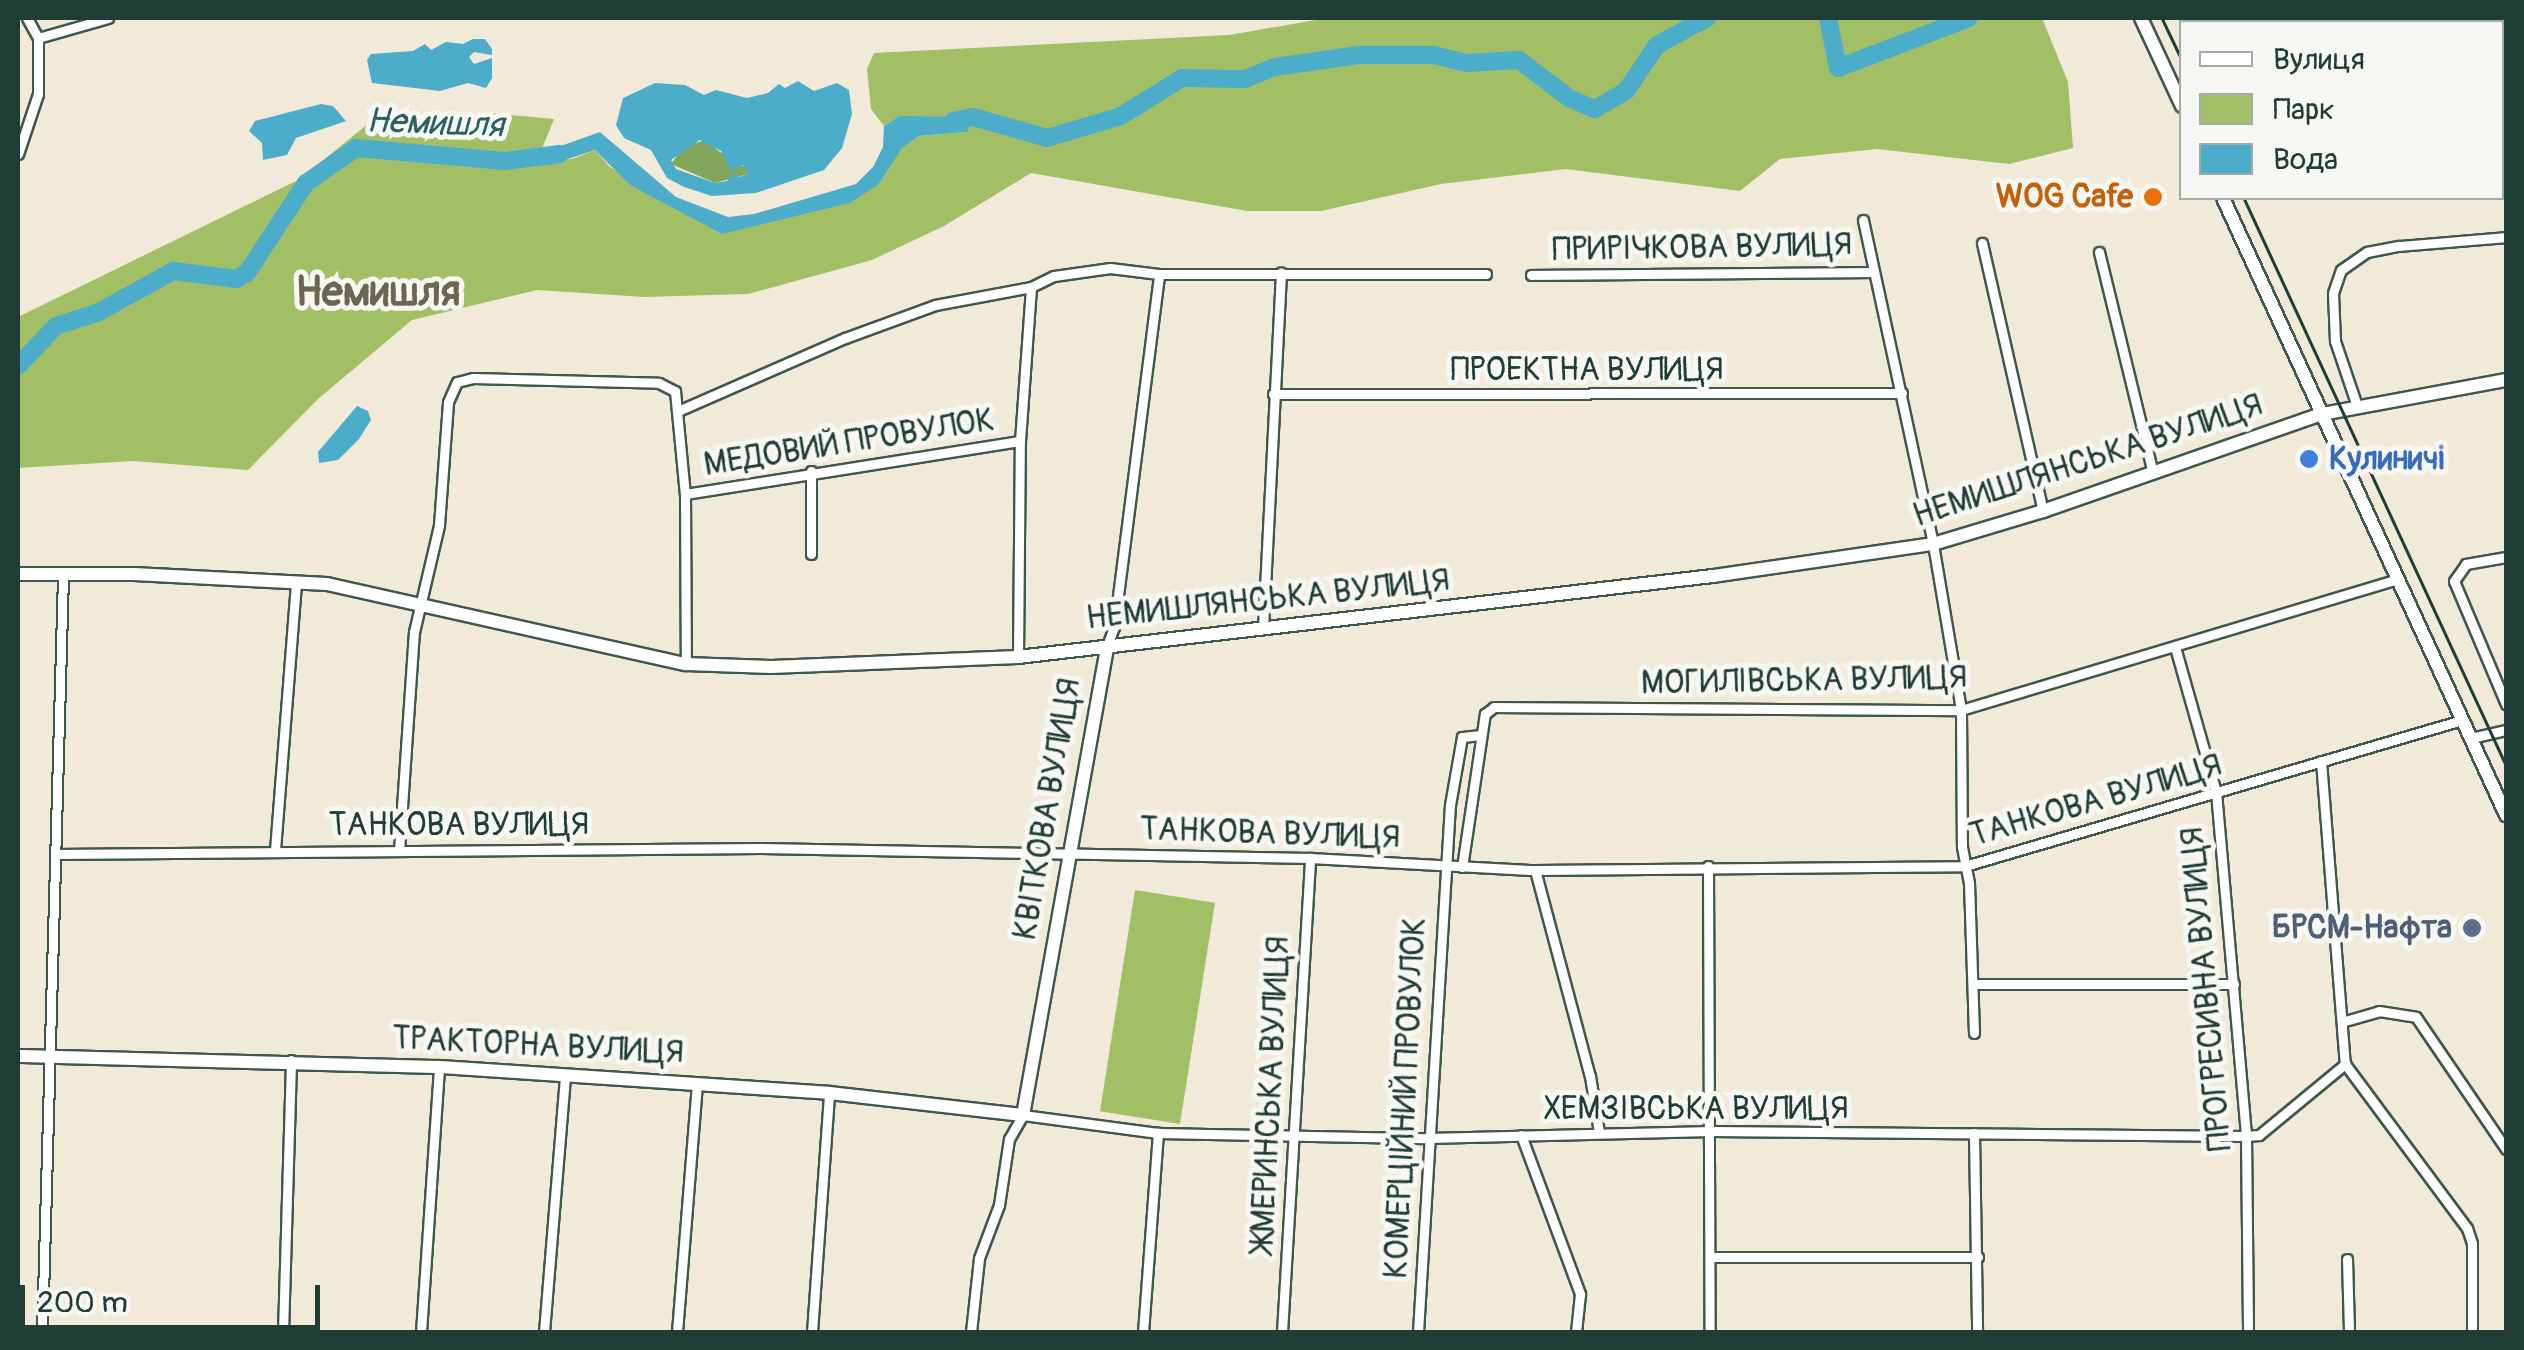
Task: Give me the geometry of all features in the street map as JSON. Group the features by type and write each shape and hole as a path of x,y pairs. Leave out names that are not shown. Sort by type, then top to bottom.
{"street":[{"path":"18,154 38,94 38,38 28,18"},
{"path":"38,38 108,18"},
{"path":"2141,18 2179,100"},
{"path":"2224,200 2506,816"},
{"path":"1863,220 1933,544 1961,710 1974,1033"},
{"path":"2357,406 2335,341 2333,293 2341,270 2367,252 2506,237"},
{"path":"1982,243 2043,512"},
{"path":"2099,252 2153,474"},
{"path":"680,410 845,338 935,306 1031,287 1054,276 1110,268 1158,274 1486,274"},
{"path":"1264,628 1272,394 1281,272"},
{"name":"ПРИРІЧКОВА ВУЛИЦЯ","path":"1532,275 1874,272"},
{"name":"КВІТКОВА ВУЛИЦЯ","path":"1023,1115 1068,853 1107,646 1114,627 1158,274"},
{"path":"1018,657 1020,441 1031,287"},
{"path":"398,851 418,605 439,525 448,402 457,382 473,378 659,383 675,391 680,410 685,494 686,664"},
{"name":"НЕМИШЛЯНСЬКА ВУЛИЦЯ","path":"18,574 296,582 358,589 686,664 846,666 1018,657 1713,576 1933,544 2043,512 2322,414 2506,380"},
{"name":"ПРОЕКТНА ВУЛИЦЯ","path":"1272,394 1902,393"},
{"name":"МЕДОВИЙ ПРОВУЛОК","path":"685,494 811,471 1020,441"},
{"path":"811,471 812,554"},
{"path":"2506,557 2466,564 2456,575 2454,590 2506,704"},
{"path":"42,1332 63,574"},
{"name":"МОГИЛІВСЬКА ВУЛИЦЯ","path":"1481,735 1484,714 1494,707 1961,710 2397,579"},
{"path":"275,850 296,582"},
{"name":"ПРОГРЕСИВНА ВУЛИЦЯ","path":"2175,647 2216,792 2246,1136 2248,1332"},
{"name":"ТАНКОВА ВУЛИЦЯ","path":"54,854 761,848 1310,858 1535,870 1965,866 2462,720"},
{"path":"2471,738 2506,730"},
{"name":"КОМЕРЦІЙНИЙ ПРОВУЛОК","path":"1418,1332 1427,1138 1458,750 1466,734 1481,735"},
{"path":"1462,867 1481,735"},
{"path":"2321,761 2336,1002 2345,1021 2345,1064 2467,1228 2472,1242 2472,1332"},
{"name":"ЖМЕРИНСЬКА ВУЛИЦЯ","path":"1282,1332 1310,858"},
{"path":"1708,866 1710,1332"},
{"path":"1535,870 1590,1076 1599,1132"},
{"path":"1974,984 2234,984"},
{"path":"2345,1021 2378,1012 2416,1017 2506,1149"},
{"name":"ТРАКТОРНА ВУЛИЦЯ","path":"18,1056 291,1060 439,1067 828,1093 1023,1115"},
{"path":"283,1332 291,1060"},
{"path":"2246,1136 2259,1135 2345,1064"},
{"path":"421,1332 439,1067"},
{"path":"544,1332 566,1076"},
{"path":"677,1332 697,1083"},
{"path":"812,1332 828,1093"},
{"path":"971,1332 979,1258 1000,1205 1009,1139 1023,1115"},
{"name":"ХЕМЗІВСЬКА ВУЛИЦЯ","path":"1023,1115 1158,1133 1427,1138 1710,1131 2246,1136"},
{"path":"1143,1332 1158,1133"},
{"path":"1974,1134 1977,1332"},
{"path":"1521,1136 1580,1294 1576,1332"},
{"path":"1711,1257 1978,1258"},
{"path":"2348,1259 2349,1332"}],"green space":[{"path":"1327,18 2042,18 2068,82 2073,148 2009,164 1877,149 1780,159 1740,191 1566,169 1441,184 1321,211 1247,211 1031,173 944,226 872,260 748,294 644,297 537,290 412,320 318,399 248,470 133,461 18,468 18,317 300,179 369,123 488,113 554,119 537,161 572,159 595,150 610,167 722,234 878,185 901,148 919,136 967,132 899,116 884,126 871,109 867,69 874,53 1229,35"},
{"path":"2206,18 2493,18 2493,20"},
{"path":"705,140 738,166 746,166 748,174 715,183 671,164 683,147"},
{"path":"1135,890 1215,903 1180,1124 1100,1111"}],"water":[{"path":"485,39 492,49 492,55 474,52 469,57 474,64 492,58 492,78 486,88 468,83 440,91 372,83 367,60 371,54 413,51 425,44 431,50 446,42 463,44"},
{"path":"798,81 814,91 837,83 849,90 852,114 842,148 824,170 756,193 712,196 684,187 667,178 651,150 624,138 616,125 623,98 655,83 685,85 704,95 716,90 747,98 768,93 779,84 785,88","holes":["700,140 721,151 731,171 743,165 748,174 733,174 727,181 715,183 676,169 671,160"]},
{"path":"321,104 333,106 346,121 296,138 287,155 263,160 262,143 249,131 255,121"},
{"path":"899,116 973,117 967,132 919,136 902,148 878,185 850,203 722,234 630,185 595,150 550,165 536,162 544,152 600,132 676,197 728,217 754,214 856,184 873,167 883,147 884,126"},
{"path":"357,406 368,411 371,420 359,439 338,460 319,463 318,452"}],"waterway":[{"name":"Немишля","path":"953,121 973,117 1047,138 1121,116 1182,78 1245,79 1275,67 1358,55 1434,55 1466,63 1519,60 1569,98 1595,109 1626,91 1657,45 1707,18"},
{"name":"Немишля","path":"1828,18 1838,68 1969,18"},
{"name":"Немишля","path":"18,366 56,326 99,312 173,271 236,279 247,273 306,183 356,148 505,161 560,154"}],"tram line":[{"path":"2162,18 2179,54"},
{"path":"2245,200 2506,765"}],"place":[{"name":"WOG Cafe","path":"2153,197"},
{"name":"Кулиничі","path":"2309,459"},
{"name":"БРСМ-Нафта","path":"2472,928"}],"district":[{"name":"Немишля","path":"378,292"}]}
